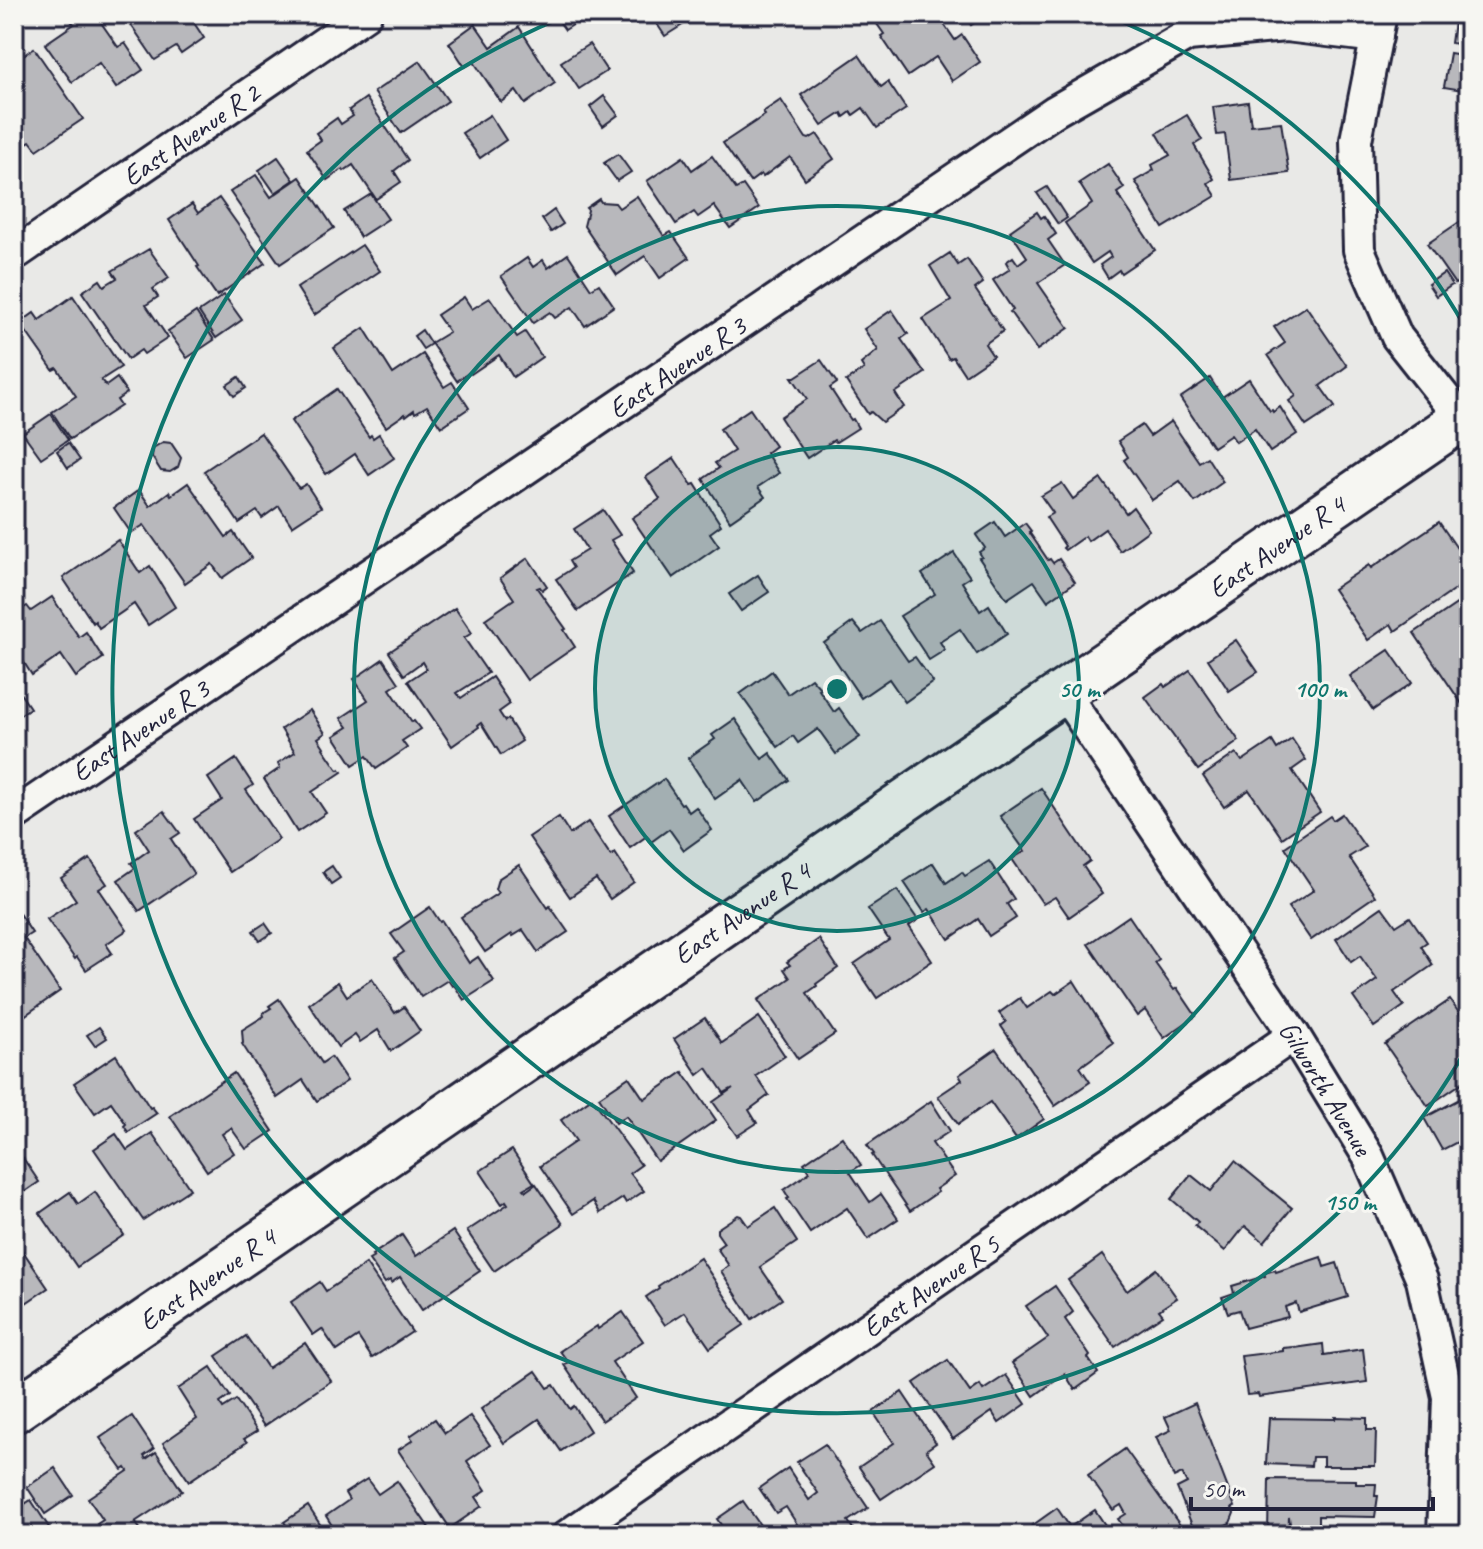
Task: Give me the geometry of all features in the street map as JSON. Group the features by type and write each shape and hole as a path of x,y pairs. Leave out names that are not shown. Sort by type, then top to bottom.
{"street":[{"name":"East Avenue R 2","path":"14,255 366,14"},
{"path":"1379,25 1356,140 1359,250 1397,337 1467,420"},
{"name":"East Avenue R 3","path":"14,815 1068,104 1188,35 1286,26 1379,25"},
{"name":"East Avenue R 4","path":"14,1411 1467,420"},
{"name":"Gilworth Avenue","path":"1064,693 1294,1035 1368,1156 1422,1280 1448,1397 1443,1535"},
{"name":"East Avenue R 5","path":"568,1535 1294,1035"}],"building":[{"path":"79,14 95,14 118,47 125,43 143,70 116,88 99,63 72,82 45,44 74,24 70,20"},
{"path":"134,14 188,14 204,38 181,54 176,47 155,60 127,19"},
{"path":"554,14 590,14 565,30"},
{"path":"647,14 685,14 689,21 665,36"},
{"path":"870,14 937,14 955,40 962,35 980,62 952,81 936,57 908,76"},
{"path":"963,14 987,14 971,25"},
{"path":"1013,14 1035,14 1020,24"},
{"path":"1455,14 1469,14 1469,46 1451,43"},
{"path":"475,24 491,47 519,27 555,83 525,104 516,91 501,102 474,62 465,67 449,43"},
{"path":"589,44 607,71 579,89 561,62"},
{"path":"34,48 83,119 37,150 30,141 17,150 14,146 14,96 20,92 14,79 14,62"},
{"path":"1450,53 1469,56 1469,91 1444,87"},
{"path":"859,55 881,87 888,82 906,109 877,128 863,108 853,115 851,112 844,117 842,113 822,126 801,95"},
{"path":"420,61 448,101 401,133 374,92"},
{"path":"1469,91 1469,126 1463,125"},
{"path":"604,96 618,115 603,126 590,107"},
{"path":"366,98 408,160 394,171 401,182 376,199 353,165 327,180 307,150 321,140 316,133 337,118 341,124 353,116 349,110"},
{"path":"781,100 806,138 817,134 834,159 805,179 790,157 763,177 761,174 750,182 723,143 765,115 763,112"},
{"path":"1248,102 1251,125 1281,122 1289,173 1231,180 1225,134 1217,135 1213,107"},
{"path":"490,115 506,140 480,158 462,133"},
{"path":"1187,115 1202,140 1194,145 1214,179 1208,183 1216,196 1163,228 1135,181 1154,170 1152,165 1170,155 1157,133"},
{"path":"618,154 631,172 617,181 604,163"},
{"path":"712,156 736,189 743,185 759,208 730,228 714,206 698,217 694,212 676,224 647,181 683,157 692,170"},
{"path":"278,157 294,180 275,193 259,170"},
{"path":"1108,164 1124,188 1117,193 1155,250 1108,278 1100,265 1111,257 1108,252 1092,263 1065,223 1092,204 1079,183"},
{"path":"256,175 271,197 300,177 334,228 280,264 230,192"},
{"path":"1047,187 1067,218 1058,224 1037,193"},
{"path":"371,194 388,219 360,237 344,211"},
{"path":"637,196 664,236 671,232 689,258 660,278 645,256 617,275 584,226 586,208 599,199 601,202 615,203 619,208"},
{"path":"219,198 265,263 217,296 169,220 192,204 198,213"},
{"path":"554,210 563,224 551,232 542,219"},
{"path":"1037,212 1041,218 1044,216 1056,234 1048,240 1065,265 1038,283 1069,328 1037,350 1010,312 1013,310 993,280 1010,269 1006,262 1013,257 1018,264 1027,257 1010,231"},
{"path":"1468,216 1469,274 1455,284 1427,244"},
{"path":"362,245 380,271 314,315 297,288"},
{"path":"149,249 169,278 153,289 158,297 146,305 168,338 144,354 141,350 128,359 82,292 100,280 104,286 117,278 112,271"},
{"path":"950,253 958,265 967,259 983,283 975,289 1003,331 985,344 993,356 965,375 953,357 949,359 923,319 951,301 930,266"},
{"path":"568,254 591,289 599,284 614,306 585,326 572,307 555,318 550,312 533,323 501,276 527,258 533,267 543,260 548,268"},
{"path":"1444,273 1452,285 1436,296 1428,284"},
{"path":"224,295 242,320 216,338 199,312"},
{"path":"73,296 121,367 101,380 106,386 117,378 127,393 117,400 121,406 70,439 52,412 76,396 57,368 53,370 20,323 34,313 39,320"},
{"path":"464,297 472,309 490,298 517,337 525,332 542,357 513,377 499,355 457,381 431,343 449,332 437,315"},
{"path":"1306,306 1347,366 1320,386 1335,407 1306,426 1289,401 1296,396 1268,355 1285,343 1274,327"},
{"path":"892,310 908,334 901,339 925,373 895,393 904,407 882,422 871,412 868,414 846,381 864,369 861,364 878,350 864,329"},
{"path":"196,312 214,340 187,358 168,331"},
{"path":"364,328 393,374 423,354 444,387 452,382 469,408 441,427 427,406 415,413 414,410 405,414 386,427 334,348"},
{"path":"422,330 431,344 423,349 414,336"},
{"path":"821,360 837,383 830,388 858,428 807,458 780,417 807,399 792,377"},
{"path":"239,377 246,388 234,396 227,385"},
{"path":"1210,378 1222,397 1249,379 1270,411 1280,407 1297,434 1270,452 1255,429 1236,442 1231,435 1213,447 1180,398"},
{"path":"337,389 369,437 379,434 394,458 369,475 355,454 326,474 291,421"},
{"path":"750,409 775,446 766,453 779,473 758,487 765,497 730,521 703,479 719,468 715,463 734,451 720,429"},
{"path":"51,414 68,440 41,458 23,433"},
{"path":"1171,421 1199,462 1207,457 1223,482 1195,502 1180,481 1152,500 1124,460 1128,457 1118,441 1142,425 1150,436"},
{"path":"261,433 297,486 306,484 321,507 292,526 279,506 262,518 257,511 239,523 204,471"},
{"path":"163,442 171,443 181,458 178,467 170,472 161,471 152,457 153,448"},
{"path":"68,443 80,460 68,468 57,451"},
{"path":"674,458 721,525 710,533 719,546 673,578 632,518 660,499 646,477"},
{"path":"1101,479 1126,513 1133,507 1149,530 1120,551 1105,529 1088,541 1085,536 1065,550 1046,517 1053,513 1041,496 1062,483 1073,499"},
{"path":"188,483 226,537 233,532 251,558 222,578 212,564 185,583 144,525 131,533 114,508 139,490 150,506"},
{"path":"603,510 620,535 611,540 633,573 578,611 556,579 573,568 569,561 587,550 574,529"},
{"path":"995,522 1005,537 1025,523 1048,560 1053,563 1059,559 1075,582 1048,601 1034,581 1007,599 979,558 982,557 979,552 985,548 976,535"},
{"path":"1439,522 1467,563 1463,565 1469,573 1469,580 1395,631 1391,624 1368,640 1333,589 1369,565 1371,568"},
{"path":"118,540 140,573 150,566 175,607 148,625 134,604 99,628 63,578"},
{"path":"954,553 970,577 962,582 980,611 989,605 1007,634 977,654 960,629 940,642 945,650 929,660 900,616 935,594 922,574"},
{"path":"528,558 547,586 542,590 537,588 575,647 527,680 485,619 514,599 500,578"},
{"path":"758,575 769,592 741,611 729,594"},
{"path":"52,597 79,637 86,632 103,658 76,677 61,655 32,675 14,647 14,614 27,606 31,611"},
{"path":"1464,599 1469,607 1469,699 1462,704 1414,633"},
{"path":"455,608 472,633 464,638 488,673 457,693 461,698 492,677 510,704 499,712 505,721 508,719 522,741 501,755 481,723 452,746 408,681 426,669 422,662 404,675 389,652"},
{"path":"880,621 908,661 915,657 933,682 905,702 889,679 861,698 824,643 853,622 862,633"},
{"path":"1236,640 1258,672 1229,691 1208,659"},
{"path":"1389,650 1412,683 1373,710 1350,676"},
{"path":"383,659 399,683 390,689 420,729 402,741 407,748 376,769 367,756 353,765 334,736 348,727 341,718 368,700 354,679"},
{"path":"1190,670 1239,741 1198,770 1145,697"},
{"path":"772,671 788,694 811,678 834,712 839,708 860,737 836,754 818,729 798,743 793,736 778,747 740,694"},
{"path":"14,684 30,708 14,719"},
{"path":"310,710 325,733 318,738 323,748 342,772 312,792 326,813 297,832 264,779 280,768 278,763 295,752 281,729"},
{"path":"735,719 762,759 770,753 789,780 757,802 742,780 715,799 688,758 715,739 712,735"},
{"path":"1292,739 1306,760 1292,770 1320,812 1282,838 1249,790 1224,807 1203,776 1236,753 1242,761 1272,741 1277,749"},
{"path":"236,759 253,785 246,790 279,839 230,872 194,819 222,800 208,778"},
{"path":"664,779 681,804 689,812 696,807 712,830 684,850 669,829 651,842 647,836 630,848 609,816"},
{"path":"1041,788 1090,861 1083,866 1102,894 1069,917 1055,897 1043,904 1012,859 1025,851 1000,816"},
{"path":"164,811 180,833 171,839 194,874 139,911 118,880 135,868 131,863 149,850 136,830"},
{"path":"1342,814 1365,847 1349,857 1375,896 1311,940 1288,907 1314,890 1285,847 1330,816 1333,820"},
{"path":"559,817 570,834 588,822 611,856 615,853 634,882 610,899 596,879 570,897 529,837"},
{"path":"90,859 107,884 99,889 127,930 106,944 112,953 86,970 47,919 76,900 61,878"},
{"path":"989,861 1014,899 1007,904 1016,918 989,936 978,919 949,939 929,909 924,912 904,882 933,863 946,883 962,872 965,876"},
{"path":"519,865 568,932 538,952 523,930 485,952 461,917 498,893 495,889 498,879"},
{"path":"332,866 340,878 331,884 323,872"},
{"path":"897,890 918,920 909,926 932,961 877,998 854,964 889,940 868,909"},
{"path":"430,907 469,963 478,957 494,981 464,1000 448,980 421,997 395,958 404,952 391,934"},
{"path":"1382,907 1396,926 1410,917 1427,942 1421,946 1433,965 1394,992 1404,1006 1374,1027 1353,997 1377,980 1360,956 1351,962 1336,939"},
{"path":"16,909 32,933 24,938 60,991 14,1023 14,911"},
{"path":"1129,916 1159,960 1155,963 1196,1016 1164,1038 1145,1010 1137,1016 1088,944"},
{"path":"265,923 272,933 260,941 253,931"},
{"path":"819,939 838,968 807,993 835,1034 798,1059 758,1000 790,978 784,969 790,965 787,962"},
{"path":"372,979 395,1013 404,1007 420,1031 391,1051 378,1030 360,1042 355,1035 338,1047 309,1004 338,982 347,996"},
{"path":"1074,981 1113,1043 1080,1067 1090,1082 1055,1106 1001,1026 1006,1022 999,1013 1020,998 1027,1008"},
{"path":"279,999 322,1063 331,1057 347,1081 317,1101 303,1080 277,1098 242,1044 242,1030 264,1016 263,1013 271,1008 269,1006"},
{"path":"1450,1000 1469,1027 1469,1078 1428,1106 1385,1044"},
{"path":"759,1017 785,1056 756,1076 769,1095 749,1110 757,1123 737,1136 713,1102 733,1088 724,1093 707,1068 698,1075 674,1039 705,1018 722,1043"},
{"path":"99,1027 107,1038 95,1046 87,1035"},
{"path":"996,1049 1044,1119 1016,1139 990,1102 958,1124 938,1096 962,1080 959,1075"},
{"path":"116,1055 150,1108 157,1113 128,1132 111,1102 95,1113 74,1083"},
{"path":"683,1072 716,1120 657,1161 626,1116 616,1123 599,1097 629,1077 644,1099"},
{"path":"234,1073 273,1131 246,1149 231,1128 222,1134 234,1153 207,1171 170,1116"},
{"path":"1469,1094 1469,1136 1442,1150 1424,1118"},
{"path":"592,1098 641,1165 630,1173 644,1191 626,1203 623,1198 600,1213 593,1201 573,1214 540,1166 576,1141 561,1120"},
{"path":"931,1101 950,1131 932,1143 955,1176 910,1211 867,1145"},
{"path":"152,1133 190,1189 143,1220 94,1149 116,1134 127,1150"},
{"path":"842,1137 861,1165 850,1172 870,1202 881,1194 898,1219 868,1239 847,1208 810,1233 784,1190 810,1172 804,1163"},
{"path":"512,1150 534,1183 524,1189 526,1191 536,1184 563,1224 494,1271 467,1231 508,1204 506,1201 502,1204 480,1171"},
{"path":"21,1155 39,1182 14,1199 14,1160"},
{"path":"1235,1161 1292,1208 1264,1242 1245,1226 1225,1251 1195,1226 1198,1222 1171,1199 1191,1175 1211,1191"},
{"path":"70,1192 78,1204 95,1192 124,1235 77,1267 40,1213"},
{"path":"775,1208 797,1242 760,1267 782,1299 752,1319 721,1271 729,1266 717,1248 724,1243 717,1229 738,1215 748,1226"},
{"path":"453,1231 480,1271 422,1310 400,1277 385,1283 369,1260 402,1235 416,1256"},
{"path":"14,1238 48,1288 14,1311"},
{"path":"1102,1255 1127,1291 1156,1269 1177,1298 1159,1310 1163,1315 1115,1347 1068,1280"},
{"path":"1321,1257 1324,1267 1337,1263 1348,1297 1299,1312 1296,1303 1285,1307 1288,1317 1245,1328 1239,1310 1228,1313 1222,1297 1234,1293 1232,1286 1265,1276 1264,1273"},
{"path":"700,1258 744,1325 710,1348 685,1312 665,1325 646,1297"},
{"path":"366,1264 412,1332 372,1358 358,1337 337,1351 322,1329 313,1335 291,1302 320,1282 326,1291"},
{"path":"1055,1286 1073,1312 1065,1319 1098,1373 1075,1390 1065,1374 1034,1396 1012,1363 1048,1338 1026,1306"},
{"path":"623,1312 643,1341 612,1362 636,1398 602,1421 564,1365 568,1362 560,1351"},
{"path":"246,1336 268,1368 305,1343 331,1381 264,1426 216,1356"},
{"path":"1323,1344 1324,1355 1363,1349 1367,1382 1259,1397 1258,1394 1247,1395 1241,1356"},
{"path":"948,1360 970,1392 980,1385 983,1390 1006,1375 1026,1404 999,1423 992,1412 953,1439 914,1383"},
{"path":"211,1367 230,1396 220,1403 223,1408 236,1400 257,1431 244,1439 247,1442 189,1481 163,1443 197,1419 178,1389"},
{"path":"536,1371 548,1388 554,1385 570,1409 574,1406 590,1431 561,1451 539,1419 504,1443 481,1409"},
{"path":"902,1392 936,1443 926,1450 935,1463 881,1499 859,1467 894,1443 873,1412"},
{"path":"1195,1403 1235,1507 1232,1508 1234,1513 1230,1523 1204,1535 1196,1535 1177,1488 1187,1483 1182,1474 1174,1478 1156,1437 1171,1430 1165,1417"},
{"path":"132,1416 154,1449 144,1456 146,1459 156,1452 182,1491 135,1522 141,1530 133,1535 105,1535 97,1524 103,1520 88,1498 128,1471 126,1468 123,1470 100,1438"},
{"path":"470,1416 490,1445 467,1461 486,1490 476,1497 482,1506 450,1528 398,1450 413,1440 410,1436 435,1419 445,1433"},
{"path":"1269,1418 1367,1418 1367,1430 1376,1430 1375,1466 1323,1466 1323,1457 1312,1457 1311,1466 1266,1464"},
{"path":"825,1444 868,1508 848,1521 857,1535 804,1535 786,1507 776,1513 759,1488 788,1468 809,1500 818,1493 797,1462"},
{"path":"1125,1449 1182,1528 1172,1535 1126,1535 1128,1533 1118,1519 1126,1514 1121,1505 1113,1510 1088,1475"},
{"path":"55,1468 73,1495 45,1514 27,1487"},
{"path":"367,1479 378,1494 397,1481 434,1535 368,1535 366,1532 361,1535 338,1535 326,1516 349,1500 345,1493"},
{"path":"1269,1479 1356,1480 1356,1484 1376,1484 1375,1517 1318,1516 1318,1525 1290,1524 1289,1517 1288,1535 1268,1534"},
{"path":"31,1500 54,1535 14,1535 14,1511"},
{"path":"743,1501 760,1525 752,1530 756,1535 728,1535 717,1519"},
{"path":"308,1506 327,1535 286,1535 291,1532 284,1522"},
{"path":"1057,1508 1070,1527 1095,1510 1111,1534 1029,1535 1026,1530"}]}
